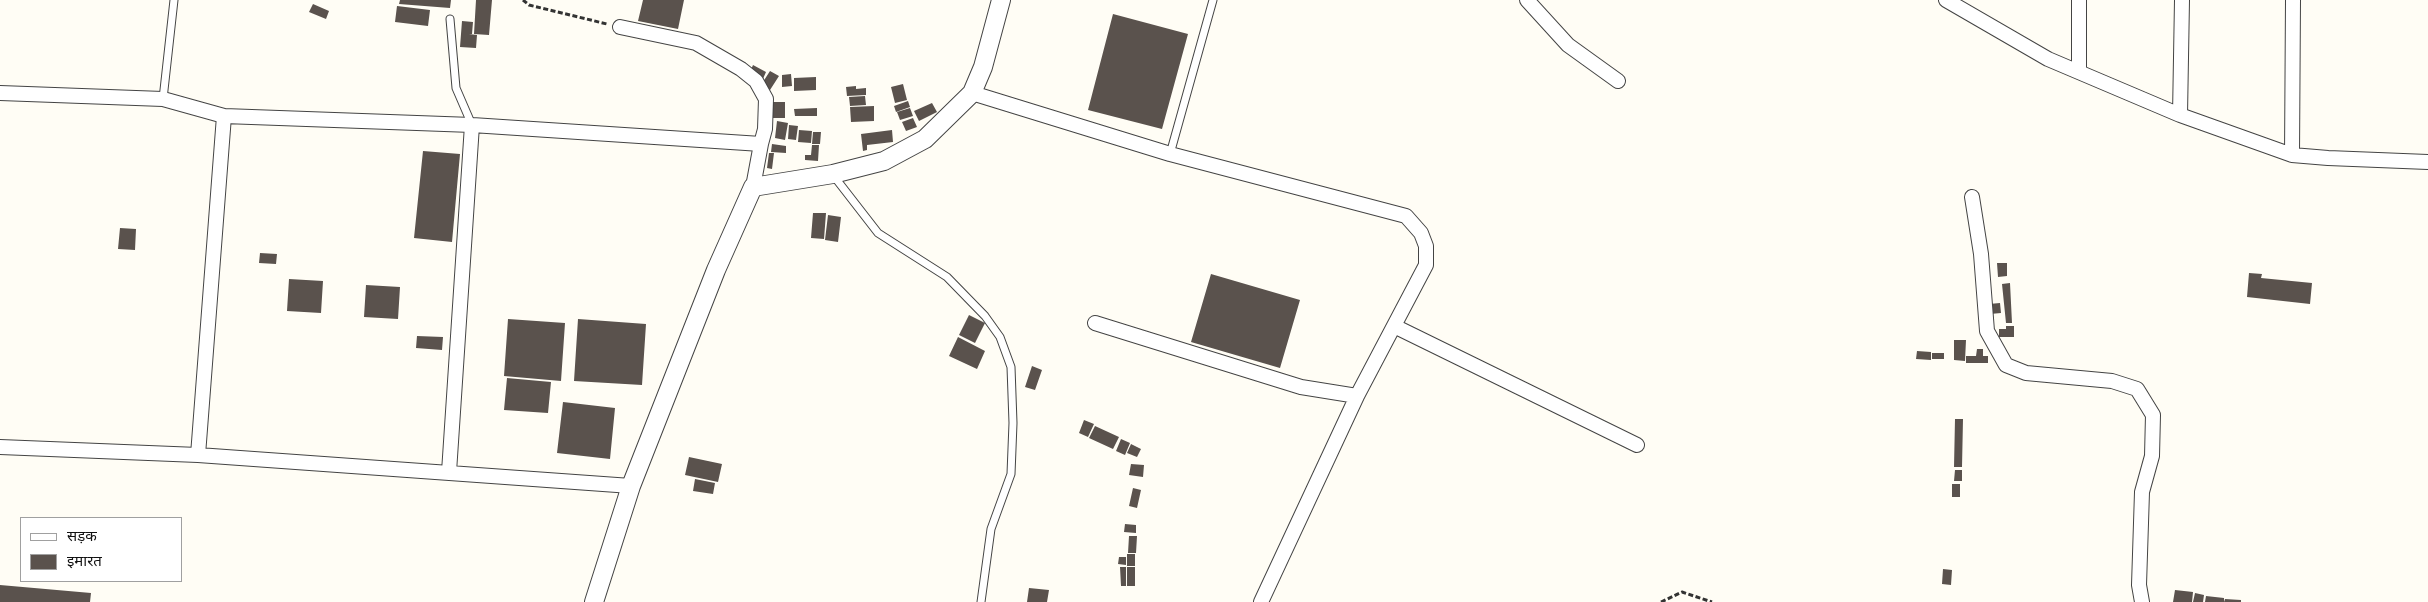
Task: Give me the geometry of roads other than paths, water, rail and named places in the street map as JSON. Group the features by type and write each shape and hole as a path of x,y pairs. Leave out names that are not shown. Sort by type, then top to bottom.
{"street":[{"path":"753,186 833,174 884,161 925,139 972,93 983,68 1001,0"},
{"path":"1527,0 1568,45 1618,81"},
{"path":"2079,0 2079,70"},
{"path":"2180,115 2182,0"},
{"path":"2292,154 2293,0"},
{"path":"1954,2 2048,59 2079,70 2180,115 2292,154 2328,158 2428,162"},
{"path":"594,602 631,486 716,270 753,186 760,144 765,129 766,100 756,81 741,69 696,44 620,27"},
{"path":"0,93 163,99 224,116 472,126 760,144"},
{"path":"972,93 1170,154 1406,216 1421,233 1426,246 1426,265 1357,396 1261,602"},
{"path":"198,455 224,116"},
{"path":"449,472 472,126"},
{"path":"1972,197 1981,254 1987,331 2006,365 2026,373 2112,381 2137,389 2153,415 2152,456 2142,492 2139,585 2142,602"},
{"path":"1095,323 1301,387 1357,396"},
{"path":"1394,326 1637,445"},
{"path":"0,447 198,455 631,486"}],"lane":[{"path":"163,99 174,0"},
{"path":"1170,154 1213,0"},
{"path":"450,19 456,88 472,126"},
{"path":"833,174 878,233 947,277 985,316 1000,337 1011,367 1014,423 1011,474 991,529 981,602"}]}
